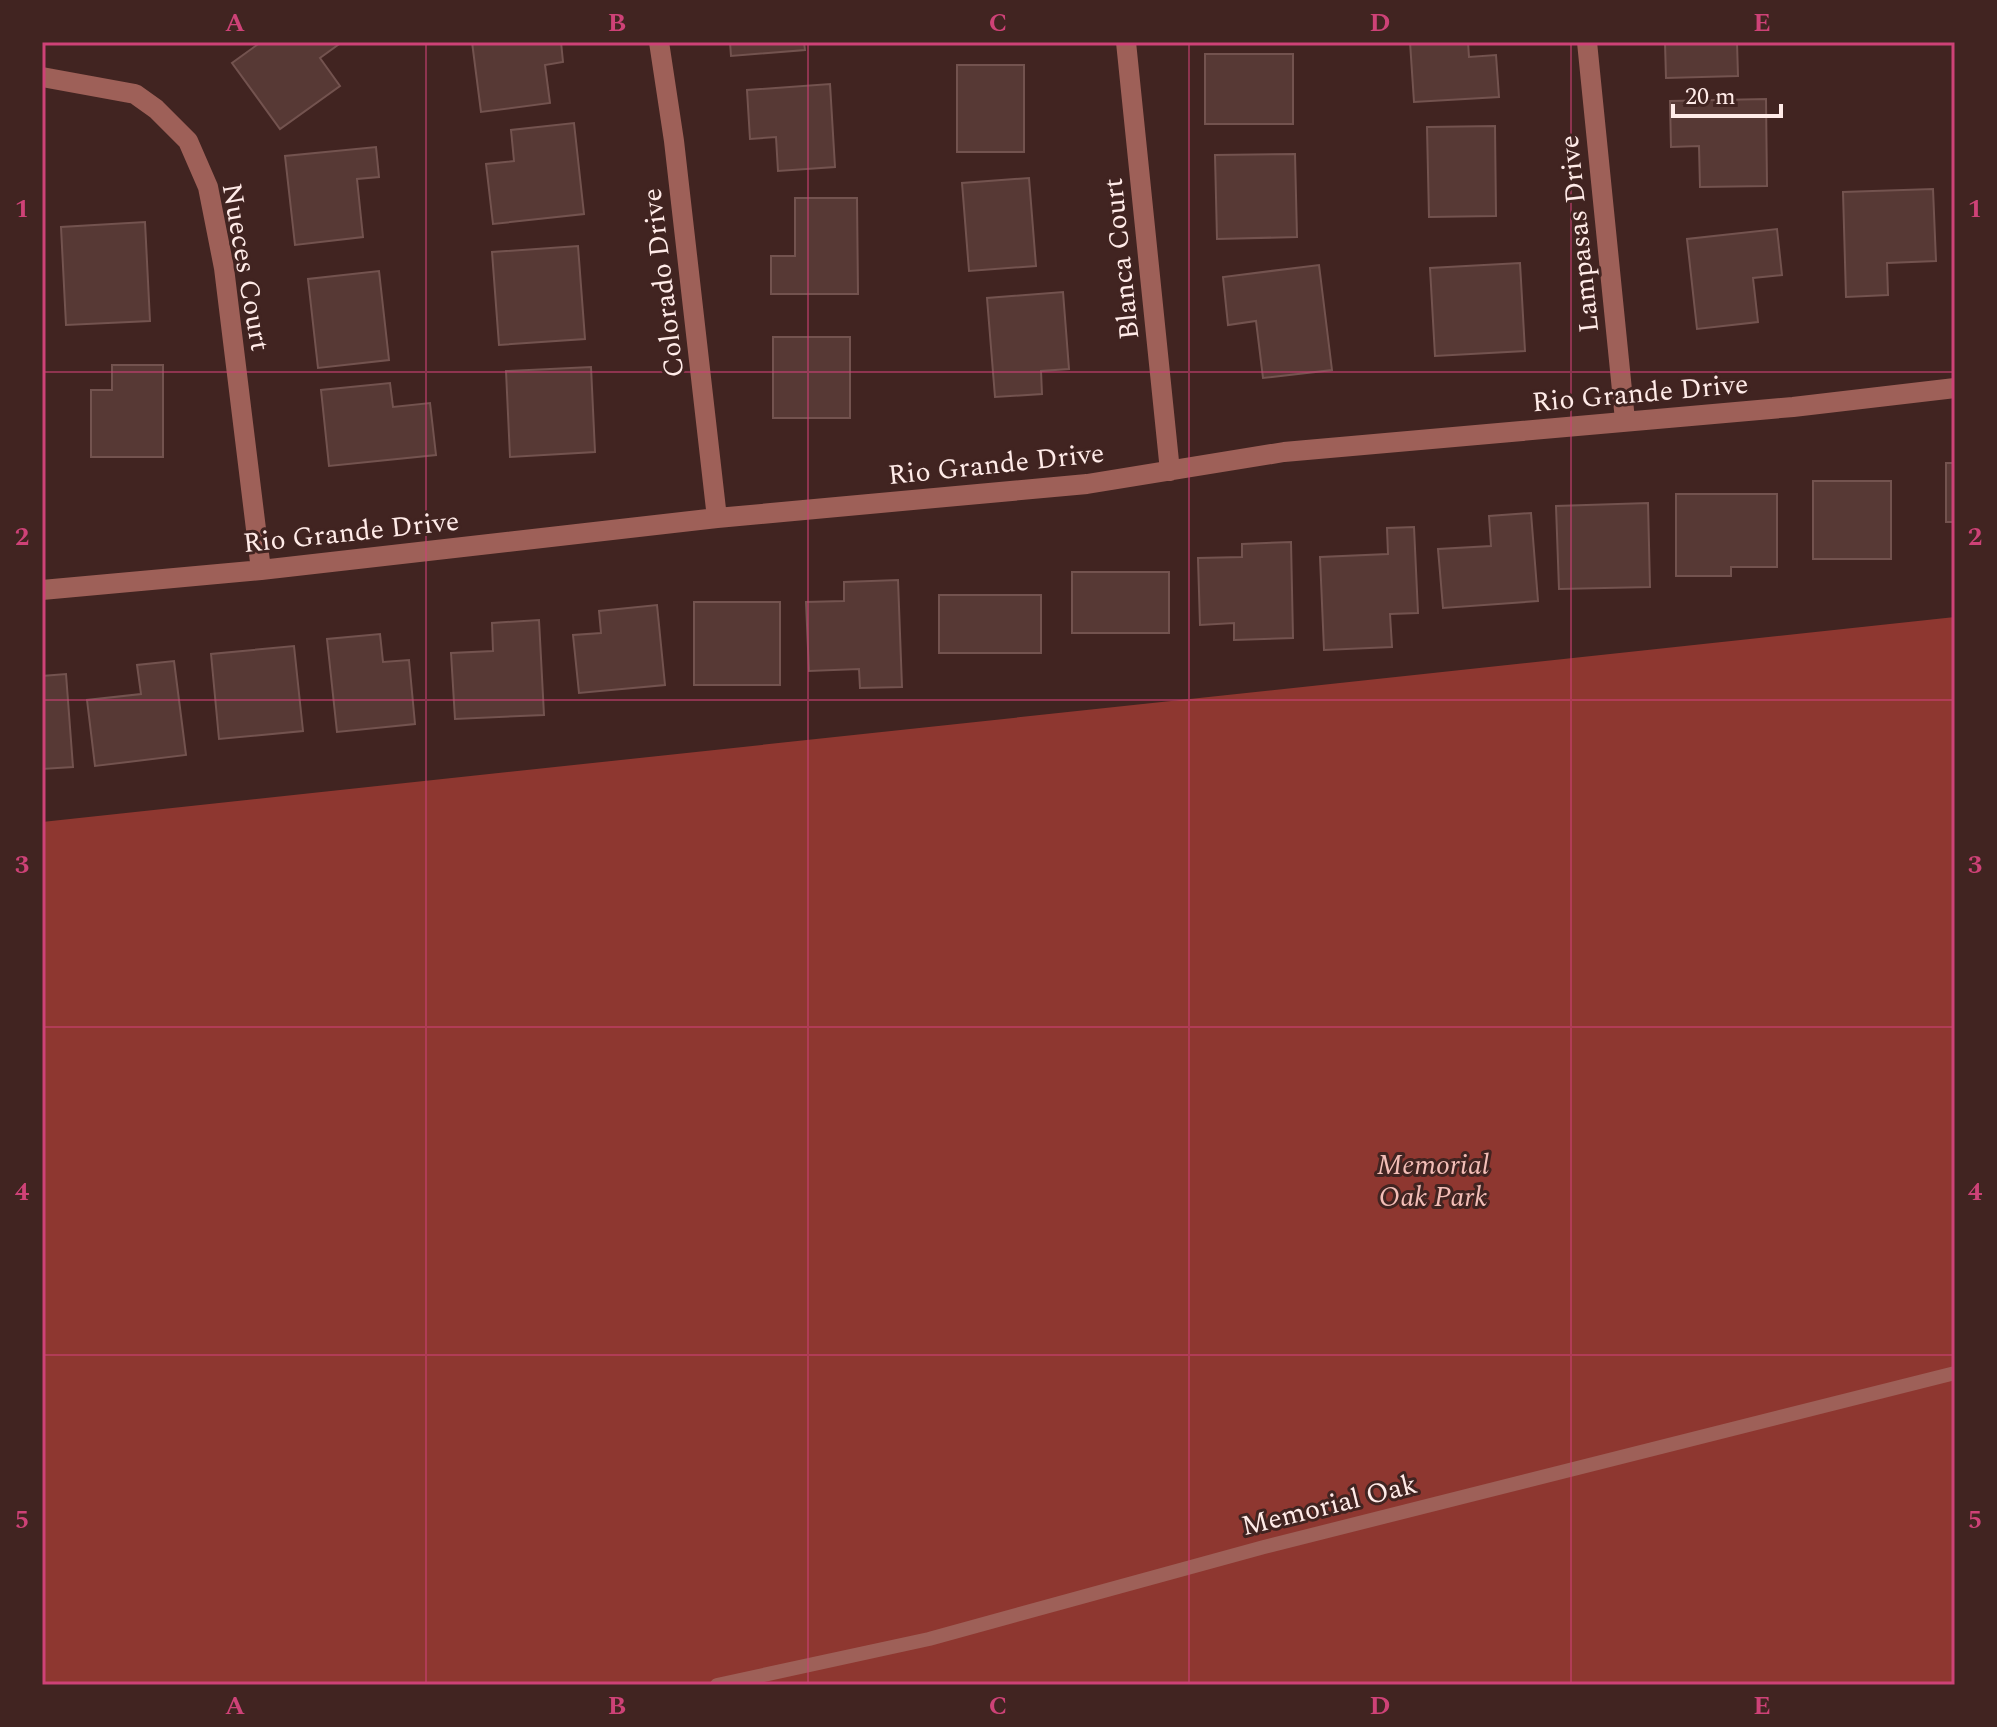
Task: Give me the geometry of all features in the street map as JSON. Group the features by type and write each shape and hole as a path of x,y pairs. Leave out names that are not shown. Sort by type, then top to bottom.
{"street":[{"name":"Colorado Drive","path":"659,42 674,141 717,518"},
{"name":"Blanca Court","path":"1126,42 1170,471"},
{"name":"Lampasas Drive","path":"1587,42 1625,420"},
{"name":"Nueces Court","path":"42,77 135,94 156,109 188,141 192,150 208,187 224,268 261,570"},
{"name":"Rio Grande Drive","path":"42,590 261,570 717,518 1087,484 1284,452 1793,407 1955,388"}],"lane":[{"name":"Memorial Oak","path":"717,1685 929,1639 1280,1543 1955,1373"}],"green space":[{"name":"Memorial Oak Park","path":"1955,617 1955,1685 42,1685 42,822"}],"building":[{"path":"261,42 342,42 320,58 340,86 280,129 232,63"},
{"path":"472,42 561,42 563,62 545,65 550,103 481,112"},
{"path":"730,42 804,42 805,50 731,56"},
{"path":"1410,42 1468,42 1469,57 1496,55 1499,97 1414,102"},
{"path":"1665,42 1737,42 1738,76 1666,78"},
{"path":"1205,54 1293,54 1293,124 1205,124"},
{"path":"957,65 1024,65 1024,152 957,152"},
{"path":"830,84 835,167 778,171 776,137 750,139 747,90"},
{"path":"1766,99 1767,186 1700,187 1699,146 1671,147 1670,101"},
{"path":"574,123 584,214 493,224 486,164 514,161 511,130"},
{"path":"1495,126 1496,216 1429,217 1427,127"},
{"path":"376,147 379,177 357,179 363,237 295,245 285,156"},
{"path":"1295,154 1297,237 1217,239 1215,155"},
{"path":"1029,178 1036,266 969,271 962,183"},
{"path":"1933,189 1936,261 1887,263 1888,295 1846,297 1843,192"},
{"path":"795,198 857,198 858,294 771,294 771,256 795,256"},
{"path":"145,222 150,321 66,325 61,227"},
{"path":"1777,229 1782,275 1753,278 1758,322 1697,329 1687,239"},
{"path":"578,246 585,339 499,345 492,252"},
{"path":"1520,263 1525,351 1435,356 1430,268"},
{"path":"1319,265 1332,370 1263,378 1256,321 1228,325 1223,277"},
{"path":"379,271 389,360 318,368 308,279"},
{"path":"1063,292 1069,369 1041,371 1042,394 995,397 987,298"},
{"path":"773,337 850,337 850,418 773,418"},
{"path":"112,365 163,365 163,457 91,457 91,390 112,390"},
{"path":"591,367 595,452 510,457 506,371"},
{"path":"390,383 393,407 430,403 436,455 329,466 321,390"},
{"path":"1946,463 1955,463 1955,522 1946,522"},
{"path":"1813,481 1891,481 1891,559 1813,559"},
{"path":"1676,494 1777,494 1777,567 1731,567 1731,576 1676,576"},
{"path":"1648,503 1650,587 1559,589 1556,506"},
{"path":"1531,513 1538,601 1443,608 1438,549 1491,546 1489,516"},
{"path":"1414,527 1418,613 1390,614 1392,647 1324,650 1320,557 1388,554 1387,528"},
{"path":"1291,542 1293,638 1234,640 1234,623 1200,625 1198,558 1242,557 1242,544"},
{"path":"1072,572 1169,572 1169,633 1072,633"},
{"path":"898,580 902,687 860,688 859,669 809,671 806,602 844,601 844,582"},
{"path":"939,595 1041,595 1041,653 939,653"},
{"path":"694,602 780,602 780,685 694,685"},
{"path":"657,605 665,685 579,693 573,635 601,633 599,611"},
{"path":"539,620 544,715 455,719 451,653 493,651 492,623"},
{"path":"380,634 383,662 409,660 415,724 337,732 327,639"},
{"path":"294,646 303,731 219,739 211,654"},
{"path":"174,661 186,755 95,766 87,700 141,694 137,665"},
{"path":"66,674 73,767 42,769 42,676"}]}
